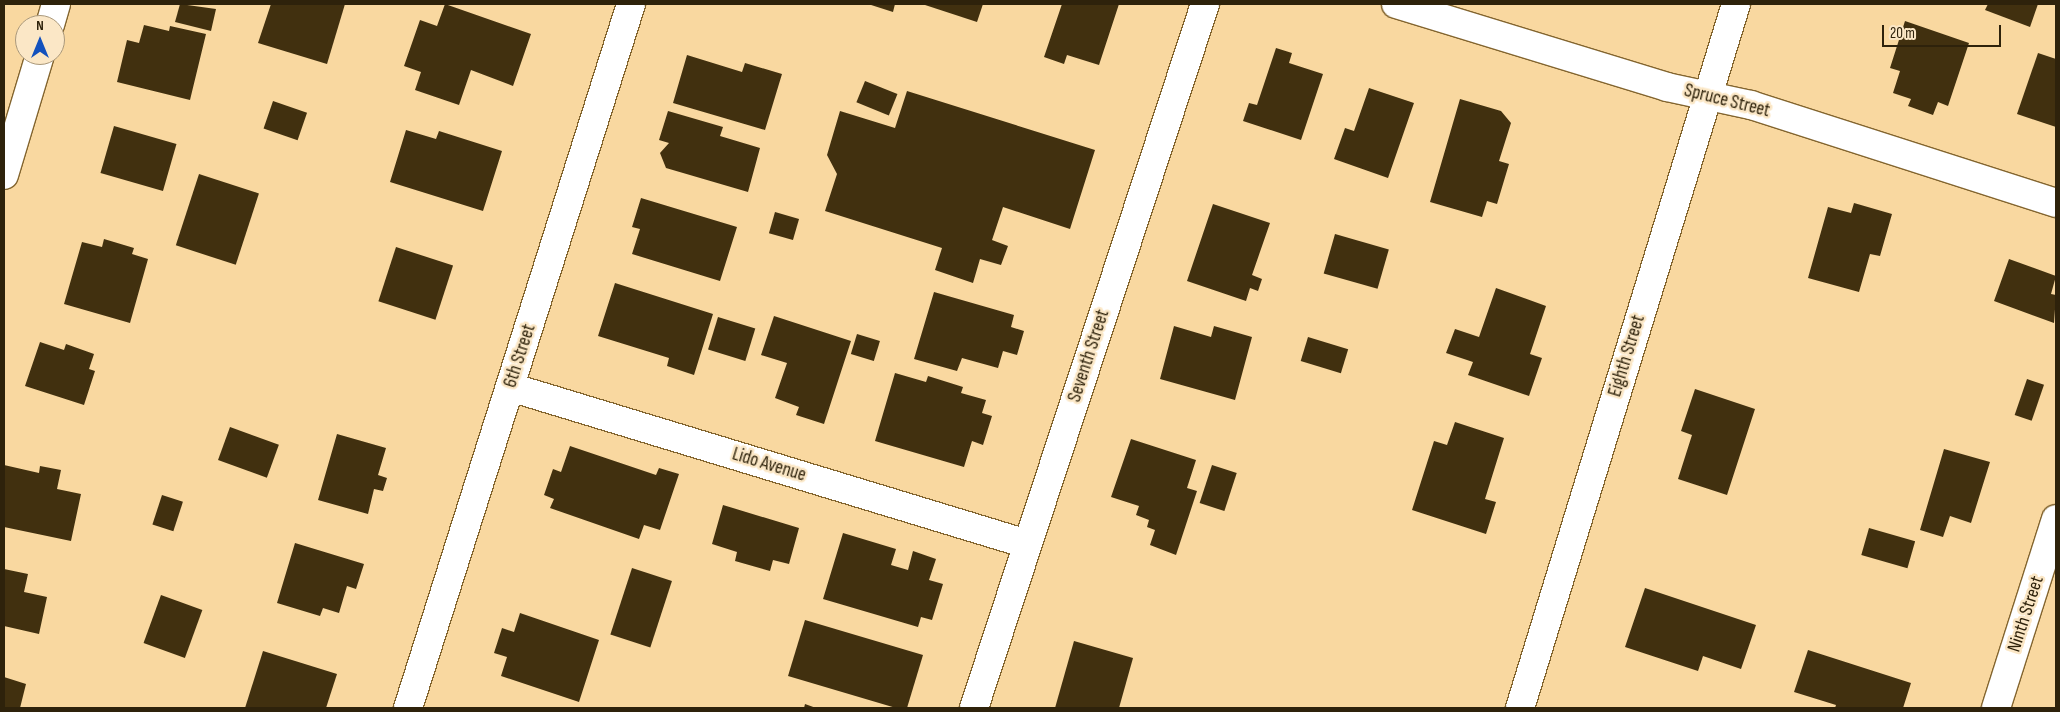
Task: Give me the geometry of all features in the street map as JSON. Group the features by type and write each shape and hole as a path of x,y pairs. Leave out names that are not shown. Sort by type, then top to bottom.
{"street":[{"name":"6th Street","path":"408,708 631,4"},
{"name":"Seventh Street","path":"974,708 1205,4"},
{"name":"Spruce Street","path":"1396,4 1707,96 1751,105 2056,203"},
{"name":"Eighth Street","path":"1528,706 1707,96 1736,4"},
{"path":"4,175 37,65"},
{"name":"Lido Avenue","path":"510,387 1027,544"},
{"name":"Ninth Street","path":"1996,708 2056,519"}],"building":[{"path":"180,4 216,9 211,31 175,22"},
{"path":"271,4 345,4 327,64 258,43"},
{"path":"445,4 531,34 513,86 471,70 459,105 415,90 421,72 404,66 420,20 437,26"},
{"path":"868,4 895,4 893,12"},
{"path":"922,4 983,4 977,22"},
{"path":"1062,4 1119,4 1099,65 1067,55 1064,64 1044,57"},
{"path":"1988,4 2038,4 2030,27 1985,10"},
{"path":"1905,21 1969,43 1948,106 1938,102 1933,115 1908,106 1911,99 1893,93 1900,71 1890,68"},
{"path":"144,25 169,31 170,26 206,34 190,100 117,82 127,40 139,43"},
{"path":"1276,48 1292,53 1289,63 1323,74 1301,140 1243,121 1249,103 1257,105"},
{"path":"2038,53 2056,59 2056,127 2017,114"},
{"path":"687,55 742,72 745,63 782,74 765,130 673,103"},
{"path":"865,81 897,94 889,115 856,102"},
{"path":"1369,88 1414,103 1388,178 1334,159 1345,128 1354,131"},
{"path":"907,91 1095,150 1070,229 1003,207 992,240 1008,246 1001,265 980,259 973,283 935,270 942,248 825,211 837,174 827,155 840,111 895,128"},
{"path":"1460,99 1501,111 1511,123 1499,161 1509,164 1497,204 1487,201 1482,217 1430,202"},
{"path":"273,101 307,113 298,140 264,128"},
{"path":"668,111 723,127 720,136 760,148 748,192 666,168 660,153 669,143 659,140"},
{"path":"114,126 176,144 163,191 100,173"},
{"path":"406,130 436,139 439,131 502,151 483,211 390,182"},
{"path":"199,174 259,193 236,265 176,245"},
{"path":"641,198 737,227 720,281 632,254 640,229 632,227"},
{"path":"1854,203 1892,214 1880,256 1870,254 1859,292 1808,278 1828,207 1851,213"},
{"path":"1213,204 1270,223 1252,275 1262,279 1258,291 1250,288 1246,301 1187,281"},
{"path":"775,212 799,219 793,240 769,233"},
{"path":"1335,234 1389,249 1378,289 1324,273"},
{"path":"104,239 134,248 132,254 148,259 130,323 64,304 82,242 102,247"},
{"path":"396,247 453,266 435,320 378,301"},
{"path":"2009,259 2056,276 2051,294 2056,295 2054,323 1994,301"},
{"path":"615,283 713,314 694,375 667,366 669,358 598,336"},
{"path":"1496,288 1546,306 1530,354 1542,358 1529,396 1468,375 1473,362 1446,353 1455,329 1479,337"},
{"path":"934,292 1014,315 1011,327 1024,331 1017,355 1003,351 998,368 962,358 957,371 914,359"},
{"path":"774,316 851,341 824,424 796,415 799,407 775,398 787,363 761,355"},
{"path":"718,317 755,328 745,361 708,350"},
{"path":"1174,326 1211,337 1214,326 1252,337 1235,400 1160,379"},
{"path":"857,334 880,341 874,361 851,354"},
{"path":"1308,337 1348,349 1341,373 1301,361"},
{"path":"40,342 64,350 66,344 94,354 89,369 95,371 84,405 25,386"},
{"path":"895,373 926,382 928,376 963,387 961,393 986,400 982,413 992,416 983,445 972,441 964,467 875,441"},
{"path":"2027,379 2044,385 2032,421 2015,415"},
{"path":"1695,389 1755,409 1727,495 1678,479 1692,435 1681,431"},
{"path":"1455,422 1504,438 1485,499 1496,502 1486,534 1412,510 1434,441 1447,445"},
{"path":"230,427 279,445 267,478 218,460"},
{"path":"337,434 386,448 378,475 387,478 383,491 374,489 368,514 318,500"},
{"path":"1131,439 1196,460 1187,488 1197,491 1176,555 1150,545 1155,530 1147,527 1149,520 1136,515 1139,506 1111,497"},
{"path":"570,446 656,475 659,468 679,474 660,530 644,525 639,539 550,508 554,499 544,495 553,469 561,472"},
{"path":"1944,449 1990,462 1971,523 1950,516 1943,537 1920,530"},
{"path":"4,465 39,473 40,466 61,470 57,489 81,494 71,541 4,527"},
{"path":"1212,465 1237,473 1224,511 1200,503"},
{"path":"162,495 183,502 173,531 152,524"},
{"path":"723,505 799,528 789,564 773,560 770,571 735,561 737,552 712,544"},
{"path":"1869,528 1915,541 1907,568 1861,555"},
{"path":"843,533 896,549 891,565 908,570 913,551 936,559 929,580 943,584 932,620 921,617 918,627 823,599"},
{"path":"295,543 364,564 356,589 347,586 339,613 323,608 320,616 277,603"},
{"path":"632,568 672,581 650,648 610,635"},
{"path":"4,569 28,574 24,592 47,597 39,634 4,626"},
{"path":"1645,588 1756,625 1741,669 1703,656 1698,671 1625,647"},
{"path":"161,595 202,610 185,658 144,643"},
{"path":"520,613 599,640 579,702 501,676 507,657 494,653 502,628 514,632"},
{"path":"805,620 923,655 907,708 896,708 788,676"},
{"path":"1074,641 1133,658 1119,708 1055,708"},
{"path":"1808,650 1911,683 1903,708 1835,708 1836,705 1794,692"},
{"path":"263,651 337,674 326,708 245,708"},
{"path":"4,677 26,684 20,708 4,708"},
{"path":"805,704 816,708 804,708"}]}
